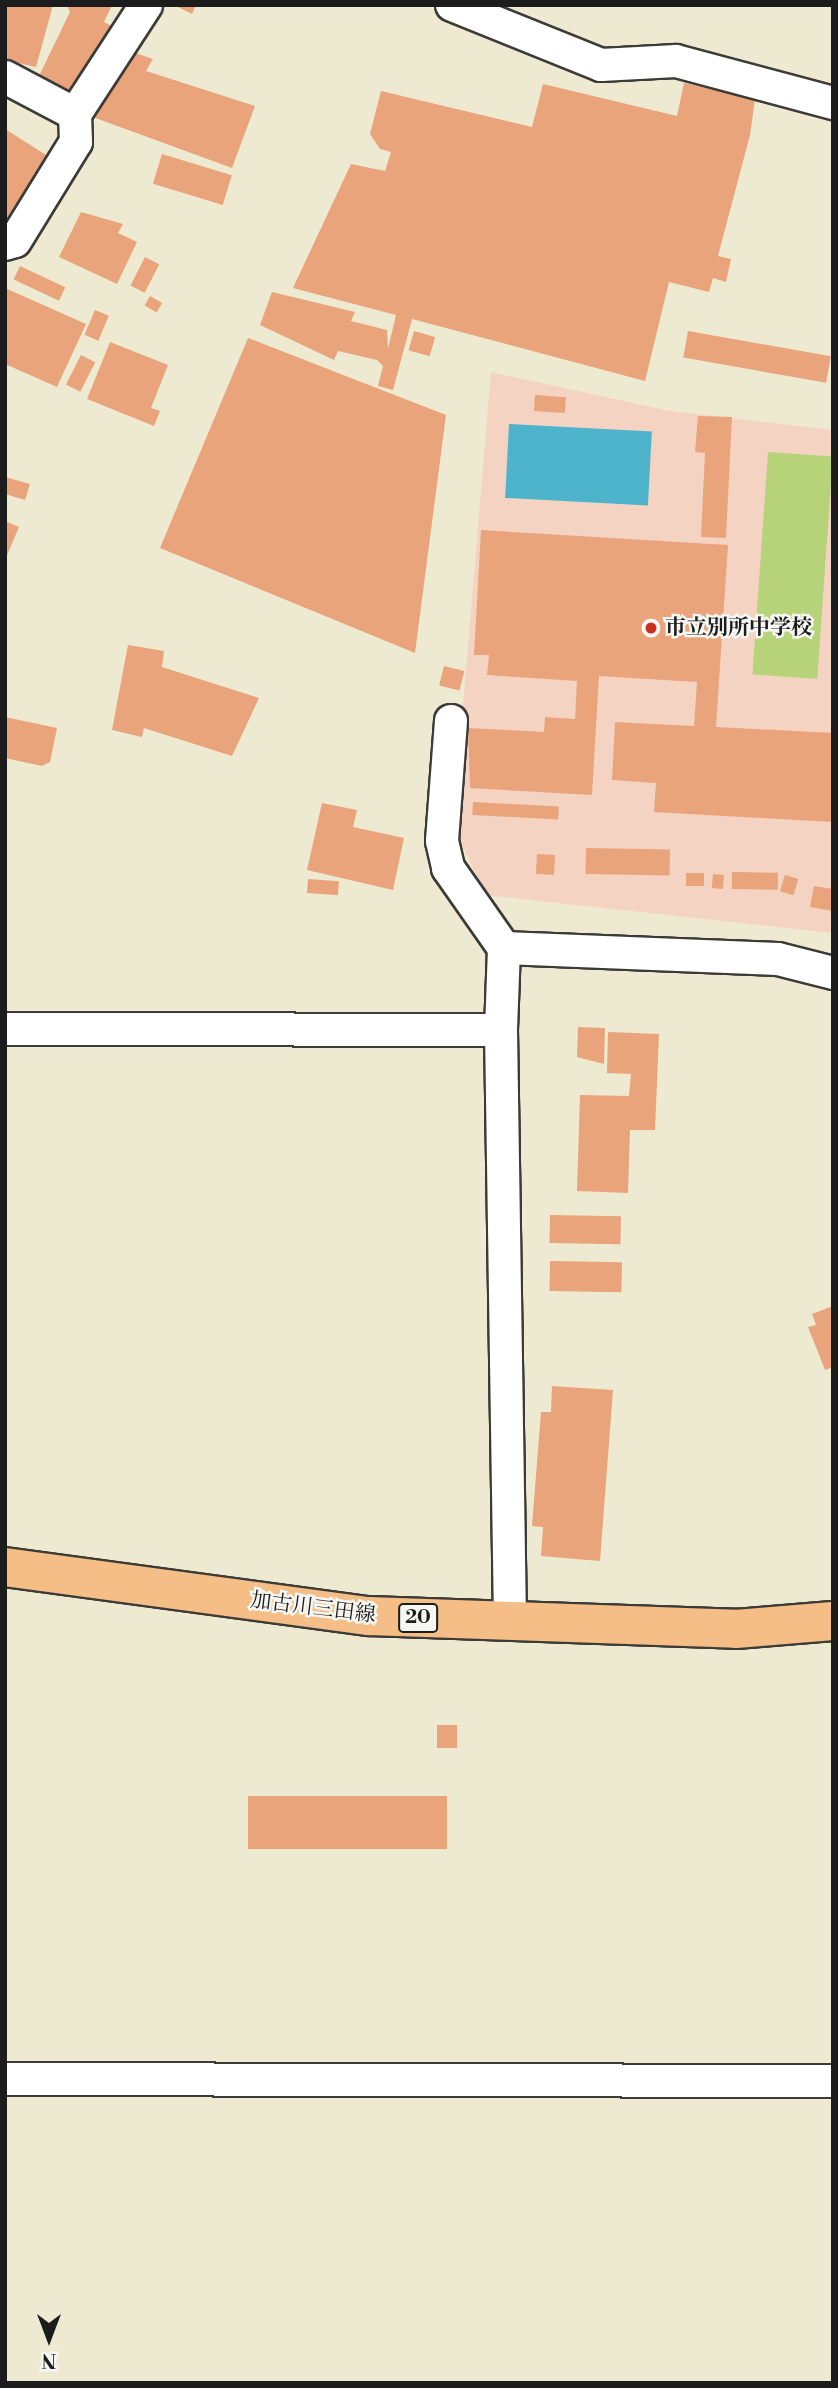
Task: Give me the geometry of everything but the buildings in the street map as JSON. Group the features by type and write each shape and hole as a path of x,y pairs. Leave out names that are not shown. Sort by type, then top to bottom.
{"main road":[{"name":"加古川三田線","path":"5,1567 369,1616 736,1629 833,1621"}],"street":[{"path":"5,244 15,241 76,142 75,114 146,5"},
{"path":"452,5 601,65 676,61 833,103"},
{"path":"5,77 75,114"},
{"path":"451,721 442,841 448,868 504,948 501,1030 510,1623"},
{"path":"504,948 778,959 833,973"},
{"path":"5,1029 501,1030"},
{"path":"5,2079 833,2081"}],"shaded area":[{"name":"市立別所中学校","path":"491,372 670,411 833,430 833,933 486,895 453,826"}],"green space":[{"path":"768,452 833,457 817,679 752,674"}],"water":[{"path":"509,424 652,431 648,505 505,498"}],"place":[{"name":"市立別所中学校","path":"651,628"}]}
